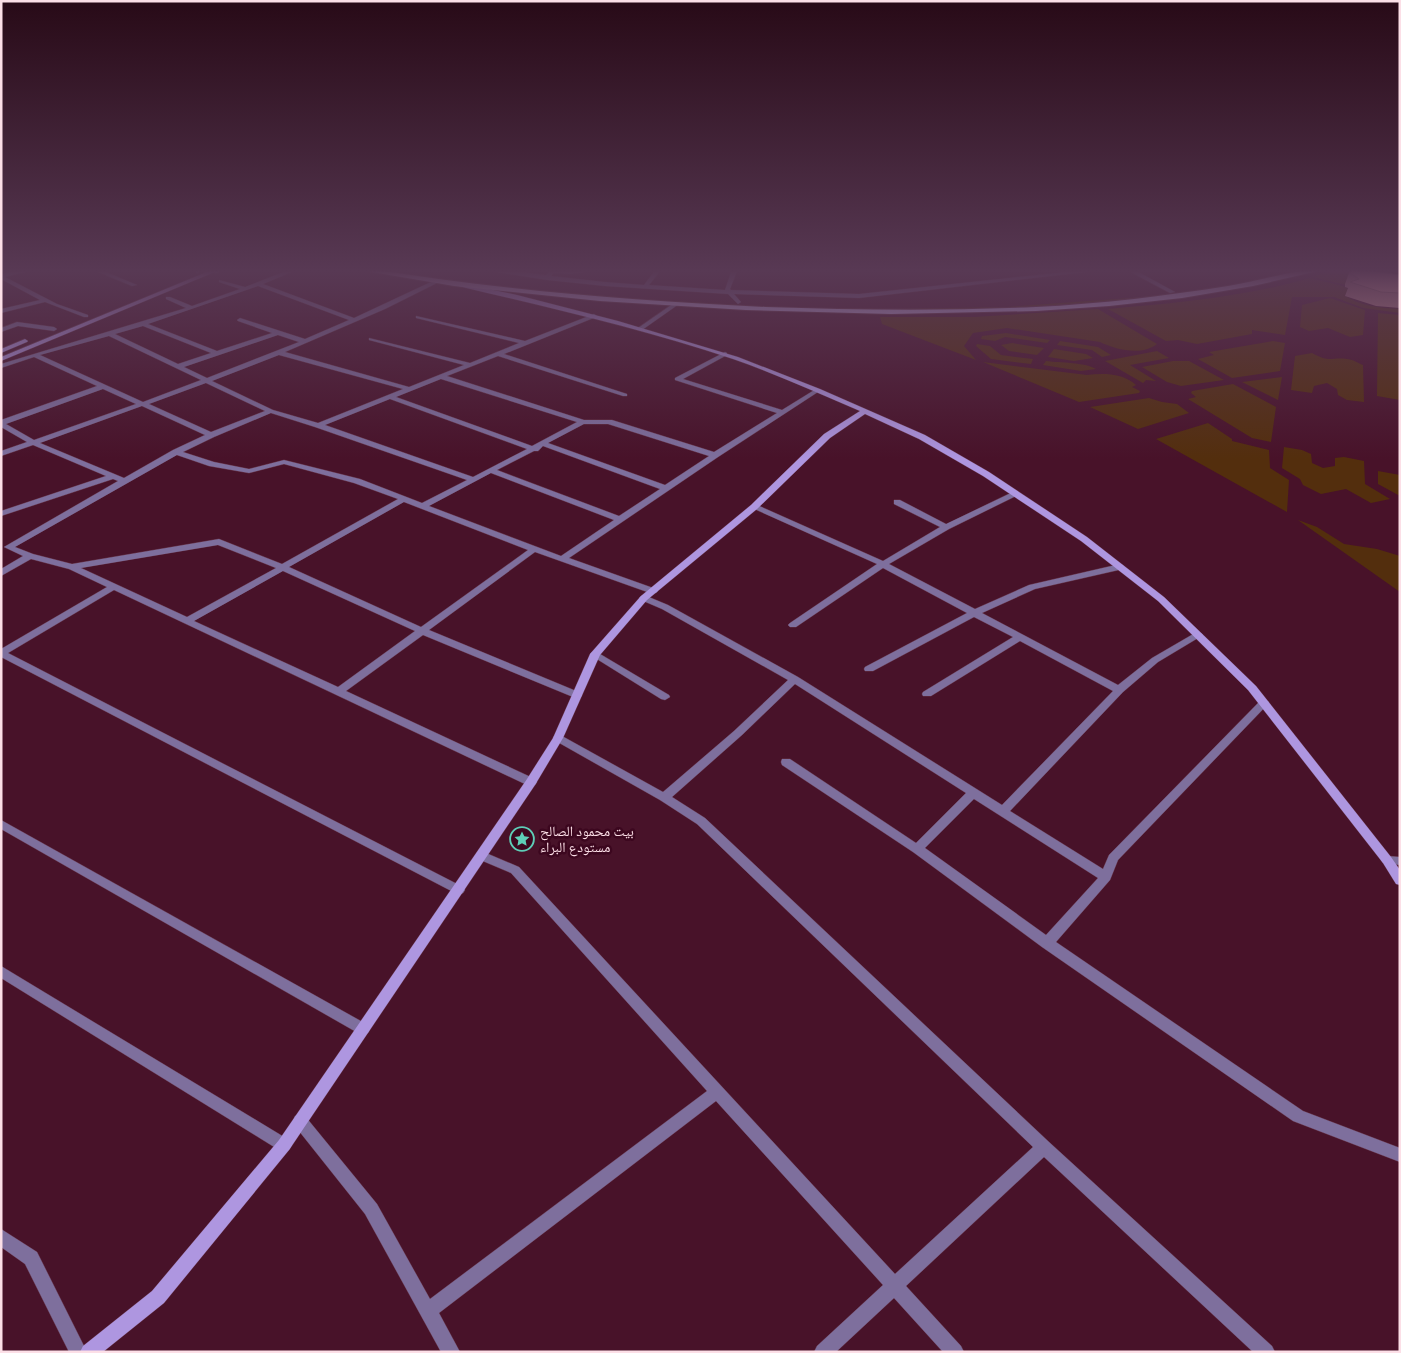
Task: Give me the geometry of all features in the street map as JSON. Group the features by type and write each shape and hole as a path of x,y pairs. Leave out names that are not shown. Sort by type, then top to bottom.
{"main road":[{"path":"1,351 46,332"},
{"path":"1,359 67,332"},
{"path":"651,332 725,354 818,390 922,437 986,474 1084,539 1161,599 1252,688 1387,860 1400,881"},
{"path":"89,1352 158,1297 284,1145 531,782 558,738 595,654 648,595 754,507 827,436 865,411"}],"street":[{"path":"1,366 119,332"},
{"path":"163,332 215,353"},
{"path":"1,454 206,381 281,353 328,332"},
{"path":"480,332 525,343"},
{"path":"318,425 553,332"},
{"path":"177,367 276,333 306,342"},
{"path":"111,335 271,411 318,425 472,479"},
{"path":"371,338 472,365"},
{"path":"281,353 410,389"},
{"path":"498,354 625,395"},
{"path":"725,354 677,380 782,412"},
{"path":"34,355 211,435"},
{"path":"442,377 583,422 610,422 715,455"},
{"path":"1,423 104,386"},
{"path":"562,559 715,455 818,390"},
{"path":"391,397 535,449"},
{"path":"271,411 211,435 176,452 8,547 30,556 72,567 115,586 531,782"},
{"path":"423,506 472,479 535,449 583,422"},
{"path":"1,423 34,443 124,481"},
{"path":"544,444 666,488"},
{"path":"176,452 212,464 249,471 284,462 357,481 562,559 648,595 794,679 1106,876"},
{"path":"490,470 621,520"},
{"path":"1,514 112,476"},
{"path":"793,625 883,564 946,527 1015,493"},
{"path":"189,620 404,499"},
{"path":"898,502 946,527"},
{"path":"754,507 883,564 1018,638 1119,690"},
{"path":"72,567 219,542 282,567 422,631 577,695"},
{"path":"338,692 534,549"},
{"path":"1,573 30,556"},
{"path":"869,669 974,613 1032,587 1120,567"},
{"path":"1,653 115,586"},
{"path":"1003,811 1119,690 1155,660 1198,635"},
{"path":"927,694 1018,638"},
{"path":"1,653 459,890"},
{"path":"595,654 665,697"},
{"path":"664,797 738,733 794,679"},
{"path":"1047,943 1106,876 1113,858 1264,703"},
{"path":"558,738 664,797 701,821 1044,1147 1266,1352"},
{"path":"786,762 917,849 1047,943 1298,1116 1400,1155"},
{"path":"917,849 974,792"},
{"path":"1,824 363,1029"},
{"path":"482,856 515,870 955,1352"},
{"path":"1387,860 1400,862"},
{"path":"1,971 284,1145"},
{"path":"428,1310 717,1092"},
{"path":"300,1121 371,1209 451,1352"},
{"path":"823,1352 1044,1147"},
{"path":"1,1237 31,1258 78,1352"}],"shaded area":[{"path":"903,332 979,332 973,333 964,346 976,360"},
{"path":"1035,332 1137,332 1157,344 1144,350 1129,351 1100,342"},
{"path":"1150,332 1252,332 1252,334 1197,344 1178,340 1166,341"},
{"path":"1266,332 1286,332 1285,335"},
{"path":"1338,332 1363,332 1363,335 1350,337"},
{"path":"1378,332 1400,332 1400,400 1377,396"},
{"path":"1006,333 1050,340 1047,343 1005,337 995,341 981,339 982,336"},
{"path":"1060,341 1098,347 1111,355 1102,357 1092,350 1057,345"},
{"path":"1273,341 1285,343 1280,371 1232,378 1198,359 1214,355 1209,352"},
{"path":"1012,343 1044,348 1037,355 1009,351 1001,345"},
{"path":"977,344 990,346 1001,355 1033,359 1031,364 991,359 976,346"},
{"path":"1054,349 1086,354 1093,358 1074,361 1048,357"},
{"path":"1157,351 1169,358 1130,365 1156,381 1146,380 1143,383 1105,361"},
{"path":"1312,353 1327,359 1349,359 1363,365 1364,402 1347,400 1338,395 1337,389 1327,383 1314,386 1312,393 1291,390 1295,356"},
{"path":"1046,361 1079,364 1096,369 1081,371 1043,365"},
{"path":"1173,361 1189,361 1224,380 1181,386 1167,382 1142,367"},
{"path":"983,362 1087,375 1119,376 1131,381 1136,385 1132,387 1140,391 1139,393 1079,402"},
{"path":"1282,377 1278,400 1242,382"},
{"path":"1233,384 1276,407 1271,442 1252,438 1188,399 1196,397 1191,393 1192,391"},
{"path":"1149,398 1177,404 1189,413 1138,429 1090,407"},
{"path":"1208,423 1232,439 1232,441 1269,450 1270,468 1289,480 1287,512 1156,439"},
{"path":"1284,447 1302,450 1311,454 1312,463 1323,468 1335,466 1335,458 1344,457 1364,461 1365,484 1390,499 1371,503 1346,489 1321,494 1303,485 1300,479 1282,468"},
{"path":"1378,471 1400,475 1400,496 1378,484"},
{"path":"1298,520 1317,527 1344,544 1377,549 1400,556 1400,592"}],"place":[{"name":"بيت محمود الصالح مستودع البراء","path":"522,839"}]}
